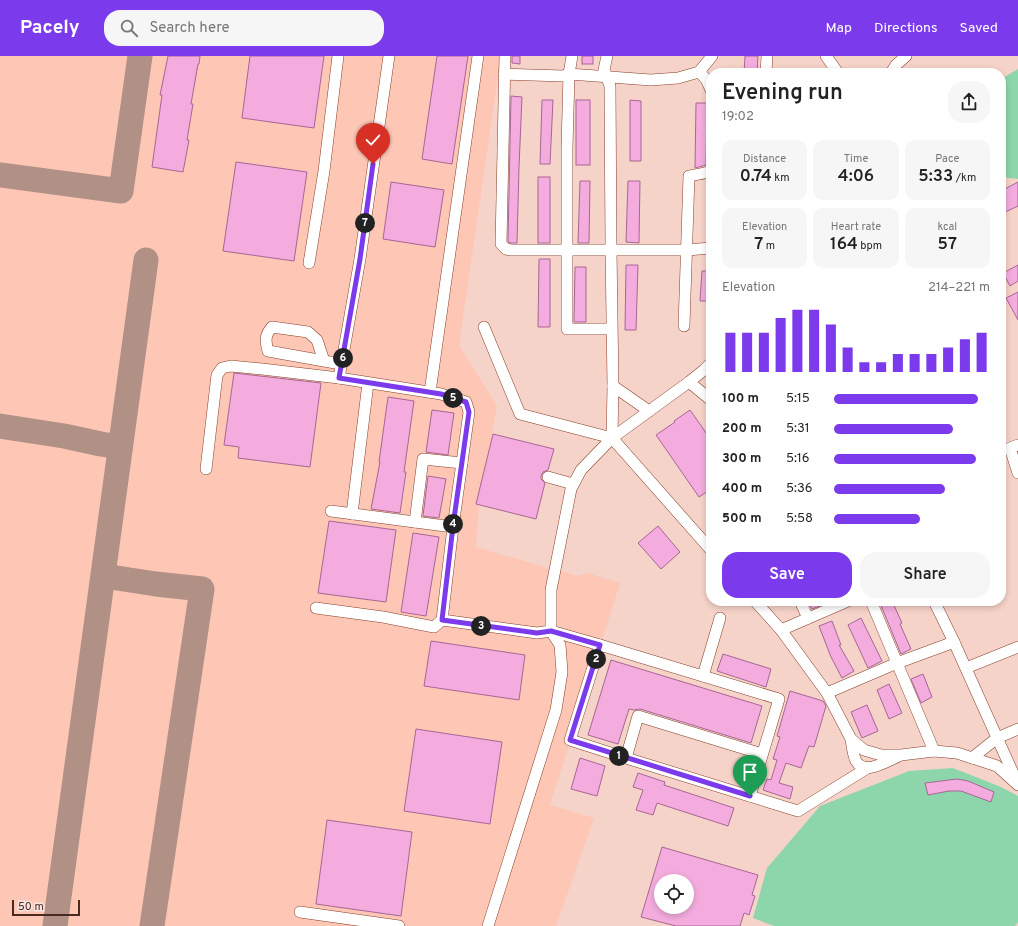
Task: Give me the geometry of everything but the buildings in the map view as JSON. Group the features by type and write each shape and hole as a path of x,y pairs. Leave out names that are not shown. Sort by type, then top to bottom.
{"street":[{"path":"309,263 324,171 338,56"},
{"path":"339,378 360,259 389,56"},
{"path":"430,392 478,56"},
{"path":"505,56 501,244 506,249 687,250 706,248"},
{"path":"572,56 569,74 567,148 567,330 612,330"},
{"path":"608,56 604,70 610,86 613,386 612,438"},
{"path":"504,74 563,76 569,74 652,80 678,78 699,72 712,56"},
{"path":"766,68 767,56"},
{"path":"826,56 834,68"},
{"path":"897,68 906,56"},
{"path":"699,72 706,79"},
{"path":"684,326 689,176 706,174"},
{"path":"324,361 317,340 308,332 272,327 267,333 265,343 268,351 324,361 342,364"},
{"path":"484,327 520,414 612,438 706,542"},
{"path":"206,469 217,375 222,368 231,366 339,378 441,394 466,402 469,412 442,620 434,627 383,617 316,608"},
{"path":"488,926 556,710 562,672 560,645 551,631 551,590 571,489 581,470 612,438 689,382 706,368"},
{"path":"689,382 706,396"},
{"path":"352,514 368,383"},
{"path":"613,386 649,411"},
{"path":"1018,445 1010,448 1018,473"},
{"path":"415,522 423,459 462,464"},
{"path":"548,477 573,484"},
{"path":"331,511 453,526"},
{"path":"759,606 781,630 827,693 850,739 856,760 861,766 875,767 901,755"},
{"path":"802,606 808,618"},
{"path":"781,630 836,606"},
{"path":"872,606 934,750"},
{"path":"936,606 1018,784"},
{"path":"703,676 720,618"},
{"path":"442,620 537,633 551,631 779,699 750,796"},
{"path":"827,693 954,642"},
{"path":"600,645 570,740 798,811 869,767"},
{"path":"966,668 1018,647"},
{"path":"626,758 638,716 762,754"},
{"path":"972,758 998,738 1018,729"},
{"path":"850,739 864,750 881,755 901,755 934,750 956,753 997,766 1018,784"},
{"path":"300,912 399,926"}],"shaded area":[{"path":"0,56 501,56 459,345 497,406 479,503 476,547 578,576 588,573 620,583 550,805 594,818 556,926 0,926"}],"green space":[{"path":"1018,69 1018,179 1006,178 1006,76"},
{"path":"953,768 1001,787 1018,796 1018,922 1015,926 774,926 753,918 767,868 820,806 909,771"}],"taxiway":[{"path":"0,175 121,191 140,56"},
{"path":"55,926 146,260"},
{"path":"0,426 120,447"},
{"path":"104,576 202,589 152,926"}],"route":[{"path":"373,164 360,259 339,378 441,394 466,402 469,412 442,620 537,633 551,631 600,645 570,740 750,796"}]}
